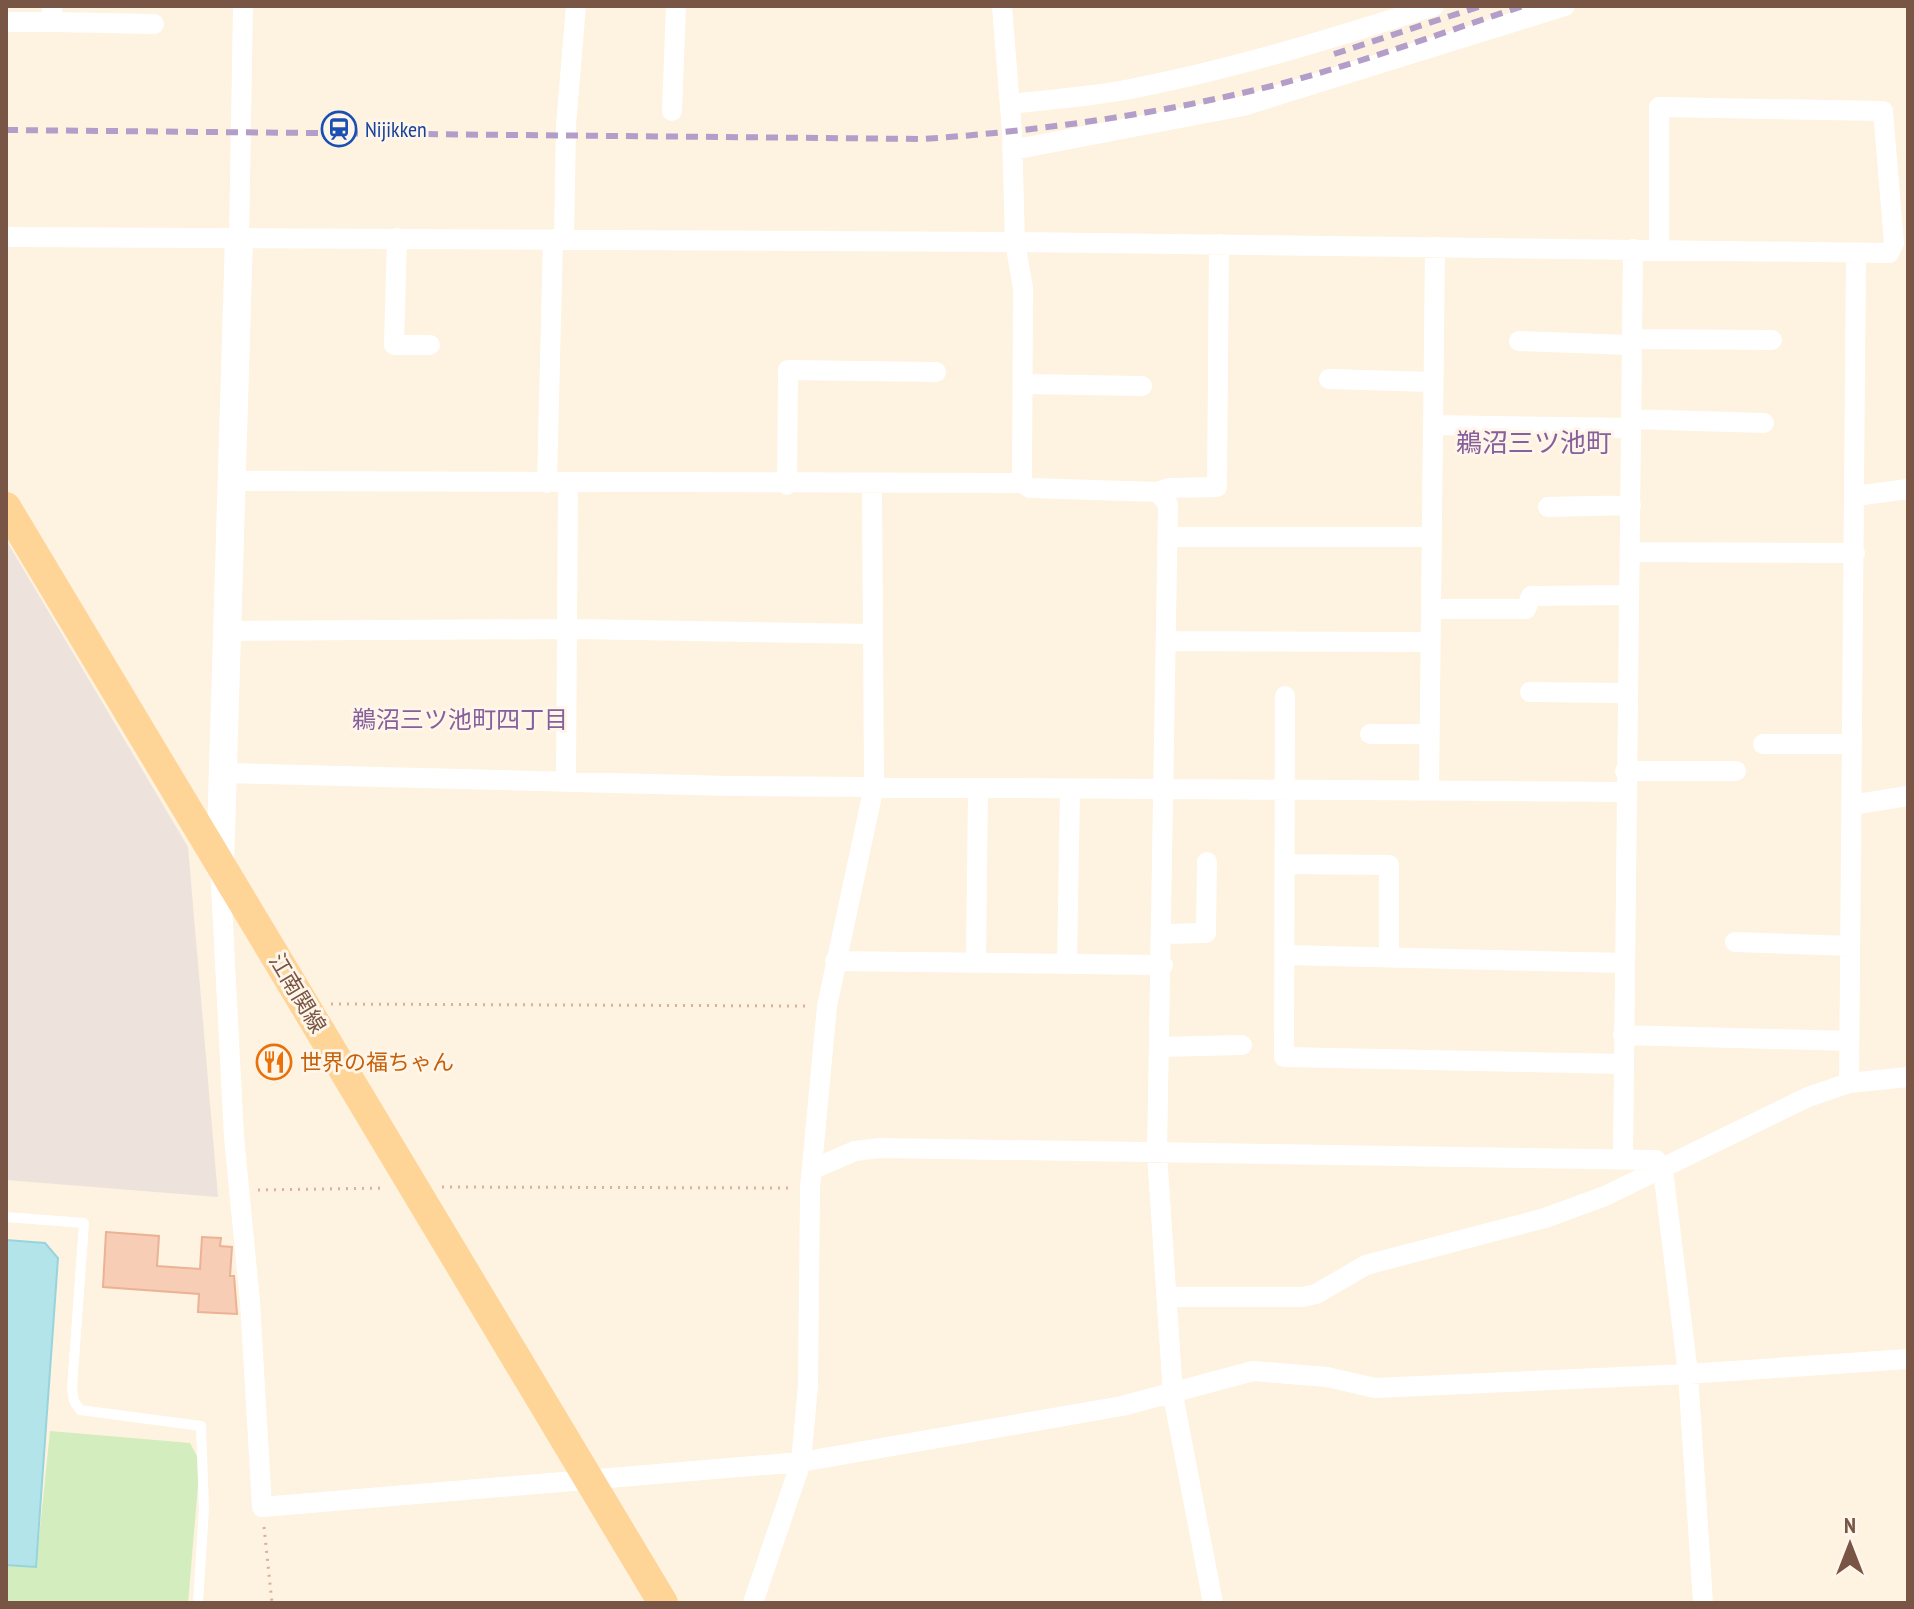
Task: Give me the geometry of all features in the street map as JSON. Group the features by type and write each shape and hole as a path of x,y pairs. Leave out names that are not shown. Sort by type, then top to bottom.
{"main road":[{"name":"江南関線","path":"6,507 663,1603"}],"street":[{"path":"243,6 220,866 238,1193 250,1302 262,1507 801,1462 1173,1395 1219,1378 1253,1371 1327,1377 1375,1388 1688,1374 1908,1359"},
{"path":"566,781 567,629 557,483 558,239 576,6"},
{"path":"672,111 676,6"},
{"path":"1002,6 1010,104 1015,242 1023,288 1022,483"},
{"path":"1010,104 1116,92 1206,73 1320,43 1434,6"},
{"path":"1012,150 1243,106 1565,6"},
{"path":"6,22 52,14 154,24"},
{"path":"6,237 1015,242 1889,253 1894,243 1899,189 1883,111 1659,107 1659,249"},
{"path":"397,238 394,345 430,345"},
{"path":"231,481 787,485 1022,483 1030,488 1158,492 1169,488 1217,487 1219,244"},
{"path":"1429,791 1435,247"},
{"path":"1623,1158 1633,249"},
{"path":"1849,1083 1856,253"},
{"path":"1519,341 1772,340"},
{"path":"787,485 788,370 936,372"},
{"path":"1329,379 1433,382"},
{"path":"1023,384 1142,386"},
{"path":"1433,425 1764,423"},
{"path":"753,1603 801,1462 808,1386 811,1179 827,1006 874,786 872,485"},
{"path":"1855,496 1908,489"},
{"path":"1158,492 1168,504 1168,537 1163,965 1157,1154 1169,1297 1173,1395 1213,1603"},
{"path":"1548,507 1631,505"},
{"path":"1168,537 1431,537"},
{"path":"1630,552 1855,553"},
{"path":"1431,609 1526,609 1531,596 1629,595"},
{"path":"228,631 567,629 873,634"},
{"path":"1166,641 1430,642"},
{"path":"1530,692 1627,693"},
{"path":"1285,696 1284,1057 1623,1064"},
{"path":"1370,734 1429,734"},
{"path":"1763,744 1852,744"},
{"path":"223,773 978,788 1429,791 1625,782 1736,771"},
{"path":"976,963 978,788"},
{"path":"1067,964 1070,789"},
{"path":"1851,805 1908,796"},
{"path":"1163,934 1206,933 1207,862"},
{"path":"1285,864 1389,865 1389,958"},
{"path":"1735,942 1850,946"},
{"path":"1285,955 1624,963"},
{"path":"835,961 1163,965"},
{"path":"1623,1035 1849,1041"},
{"path":"1160,1047 1242,1045"},
{"path":"1169,1297 1302,1297 1316,1294 1366,1265 1545,1218 1663,1170 1808,1097 1849,1083 1908,1077"},
{"path":"811,1179 855,1151 880,1148 1656,1160 1663,1170 1688,1374 1703,1603"}],"lane":[{"path":"6,1217 84,1223 72,1388 74,1401 80,1410 201,1426 204,1509 198,1603"}],"path":[{"path":"305,1004 827,1006"},
{"path":"238,1193 811,1179"},
{"path":"262,1507 272,1603"}],"shaded area":[{"path":"6,540 188,847 218,1197 6,1180"}],"green space":[{"path":"50,1431 190,1443 200,1462 188,1603 6,1603 6,1565 36,1567"}],"water":[{"path":"6,1240 45,1243 58,1258 36,1567 6,1565"}],"building":[{"path":"106,1232 159,1236 157,1266 200,1269 202,1237 221,1238 220,1246 232,1247 230,1276 234,1276 237,1314 198,1312 199,1294 103,1287"}],"railway":[{"path":"1334,54 1481,6"},
{"path":"6,130 924,139 966,136 1132,115 1255,90 1356,62 1523,6"}],"place":[{"name":"Nijikken","path":"339,129"},
{"name":"世界の福ちゃん","path":"274,1062"}],"district":[{"name":"鵜沼三ツ池町","path":"1534,442"},
{"name":"鵜沼三ツ池町四丁目","path":"460,719"}]}
